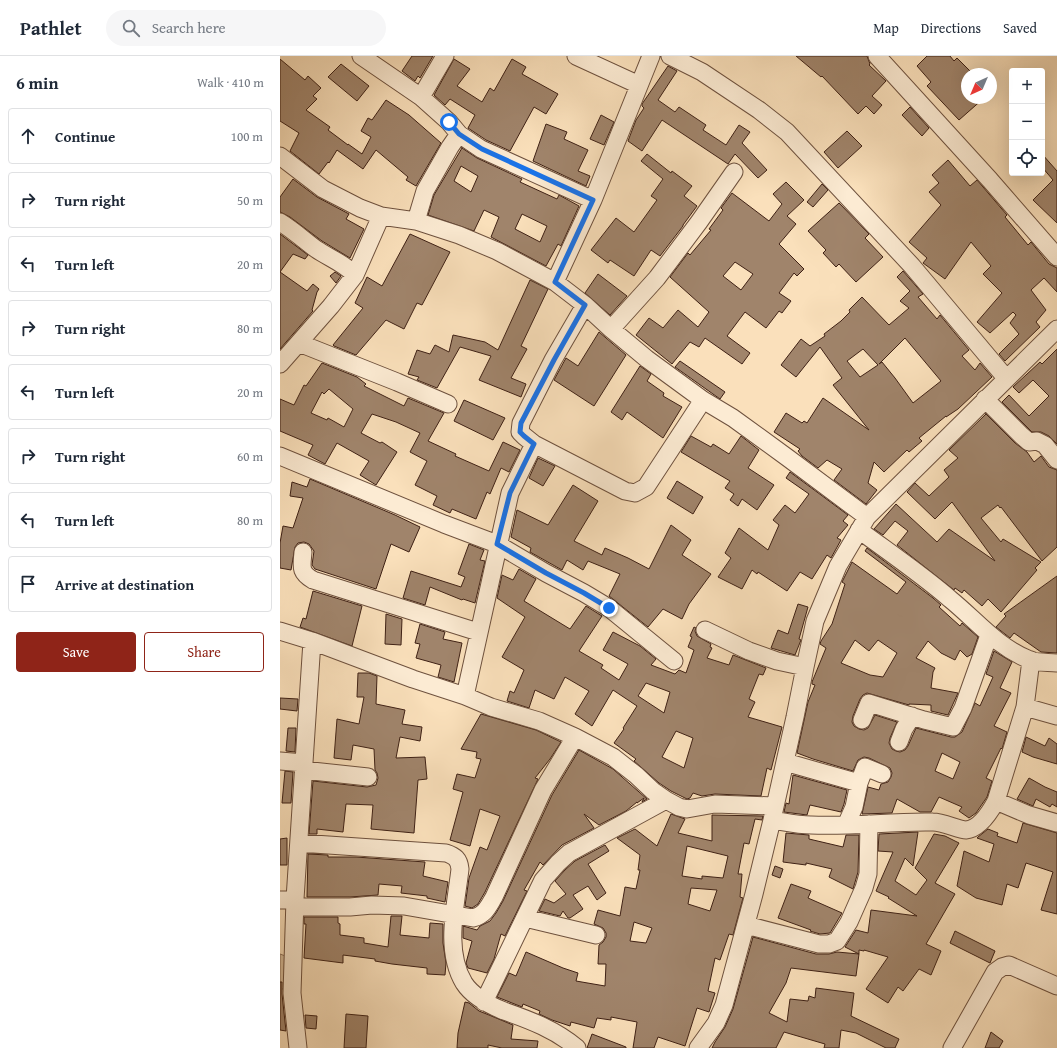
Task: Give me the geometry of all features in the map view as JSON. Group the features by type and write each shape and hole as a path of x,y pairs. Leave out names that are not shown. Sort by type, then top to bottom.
{"street":[{"path":"361,56 420,96 449,122 459,134 482,149 593,200"},
{"path":"420,96 445,56"},
{"path":"576,56 639,85"},
{"path":"555,282 593,200 651,56"},
{"path":"670,56 702,72 759,110 787,132 912,266 1006,378"},
{"path":"877,56 990,180 1057,257"},
{"path":"416,221 425,191 459,134"},
{"path":"280,156 324,189 360,208 381,216 416,221 459,235 497,251 555,282 585,305 647,359 703,400 732,418 788,458 914,570 950,599 989,635 1004,646 1031,660 1057,663"},
{"path":"611,329 657,278 734,172"},
{"path":"280,364 331,306 355,275 381,216"},
{"path":"280,222 316,248 349,269 355,275"},
{"path":"585,305 521,423 520,432 524,436 534,444 625,491 635,493 646,487 703,400"},
{"path":"698,1048 716,1023 724,1005 746,925 773,813 815,621 838,566 863,524 985,399 1057,329"},
{"path":"299,343 448,404"},
{"path":"985,399 1029,442 1037,441 1045,445 1057,460"},
{"path":"465,696 497,544 510,493 534,444"},
{"path":"280,456 436,521 497,544 609,608 674,661"},
{"path":"303,552 303,572 306,576 313,580 478,632"},
{"path":"705,630 749,651 777,661 805,667"},
{"path":"280,631 465,696 491,707 539,721 575,737 613,757 666,800 679,807 687,808 715,804 773,813 810,826 934,822 966,830 976,825 989,814 996,802 1025,707 1031,660"},
{"path":"862,720 869,703 953,727 963,708 989,635"},
{"path":"298,1048 286,993 290,902 299,843 312,641"},
{"path":"1025,707 1057,716"},
{"path":"900,742 904,729 912,716"},
{"path":"290,902 350,907 372,905 404,906 474,918 481,916 486,912 543,790 575,737"},
{"path":"280,761 368,777"},
{"path":"785,762 859,783"},
{"path":"846,825 854,807 859,783 865,767 882,774"},
{"path":"484,1002 543,880 558,863 569,853 666,800"},
{"path":"996,802 1029,815 1057,823"},
{"path":"746,925 819,944 829,944 837,941 850,922 868,874 870,824"},
{"path":"299,843 446,853 454,855 459,863 460,869 453,947 457,966 464,984 472,993 484,1002 542,1025 577,1048"},
{"path":"525,918 596,935"},
{"path":"952,1048 995,972 1002,967 1009,965 1057,986"}],"shaded area":[{"path":"280,954 288,957 287,989 280,989"}],"building":[{"path":"412,56 433,56 420,78 418,76 415,81 402,71"},
{"path":"796,56 867,56 869,65 886,81 872,96 882,105 874,114 866,106 858,114 822,76 821,77"},
{"path":"927,56 950,56 954,61 957,58 967,68 961,68 961,104 977,104 959,120 927,86 931,82 917,66"},
{"path":"280,59 305,80 308,76 321,88 313,96 317,99 306,110 330,127 328,130 362,154 371,137 361,131 368,118 372,120 386,100 409,115 441,143 416,186 406,180 408,177 376,150 363,169 337,150 329,163 328,162 319,174 290,151 299,133 280,121"},
{"path":"454,59 470,69 457,86 482,102 490,88 494,91 512,59 526,67 522,74 558,94 546,114 534,107 510,151 486,140 468,128 475,115 450,99 445,105 434,95"},
{"path":"341,64 369,86 357,101 328,77"},
{"path":"668,66 677,71 658,100 675,112 679,107 706,125 703,130 726,145 739,125 750,132 742,143 767,170 758,178 735,154 728,164 662,120 642,151 628,141 636,120 644,108 642,104"},
{"path":"910,107 929,128 922,136 902,115"},
{"path":"601,115 614,122 604,145 590,139"},
{"path":"546,124 567,132 564,139 588,150 578,171 590,176 586,186 533,161"},
{"path":"847,131 862,146 838,168 824,152"},
{"path":"462,148 477,158 522,179 520,182 557,199 559,195 579,206 561,246 558,244 546,266 491,237 499,217 484,210 474,231 428,215 434,195","holes":["461,166 478,176 471,192 454,181","522,214 547,226 540,242 515,229"]},
{"path":"647,154 671,173 672,171 692,186 684,196 697,206 660,256 651,250 634,276 610,260 608,263 591,250 616,218 634,232 657,200 651,196 663,179 641,161"},
{"path":"1045,157 1057,171 1057,223 1033,200 1053,180 1045,171"},
{"path":"948,160 970,186 977,180 1007,215 1005,217 1028,245 1031,242 1049,264 1057,268 1057,292 1044,278 1031,290 1046,310 1036,322 1040,327 1005,361 999,354 1019,334 1010,323 1016,315 1013,312 990,333 977,322 1002,293 983,274 991,266 971,242 945,279 923,263 927,258 909,242 941,205 929,192 939,183 932,175"},
{"path":"293,179 317,197 349,214 346,219 364,229 350,258 322,241 290,217 280,212 280,197"},
{"path":"786,182 804,200 787,216 796,224 779,244 804,269 797,276 794,273 779,293 791,301 782,313 779,311 766,328 745,312 727,336 750,353 742,364 705,338 699,347 690,342 672,364 636,335 649,318 663,328 678,310 698,327 709,312 670,277 688,253 690,255 711,230 709,229 723,210 721,208 732,193 769,221 782,204 773,194","holes":["735,262 753,274 741,290 723,276"]},
{"path":"822,184 828,190 813,207 807,202"},
{"path":"839,203 869,234 865,238 883,257 856,282 839,264 836,267 823,253 826,250 808,231"},
{"path":"280,234 308,255 305,259 293,254 280,272"},
{"path":"410,234 450,252 422,305 417,303 404,329 386,320 356,355 334,346 333,345 363,308 355,303 367,277 382,286"},
{"path":"903,271 923,294 918,297 937,319 940,315 969,350 962,356 975,370 980,363 992,377 958,409 946,416 919,438 922,441 909,452 907,450 884,472 874,462 868,483 877,490 866,504 834,480 842,469 827,460 818,468 802,456 798,451 800,449 774,432 786,413 802,423 804,421 807,423 823,398 869,430 833,385 842,378 820,347 796,377 781,365 801,339 810,346 825,336 824,334 841,321 850,312 849,310 862,297 889,325 909,308 900,301 910,291 897,277","holes":["905,338 941,381 913,403 882,362 879,364","863,349 878,365 860,377 847,361"]},
{"path":"280,272 307,291 313,284 319,289 312,310 313,311 280,349"},
{"path":"335,272 341,276 336,283 330,276"},
{"path":"598,274 627,296 610,315 585,293"},
{"path":"530,280 548,289 521,346 527,349 511,378 526,384 521,397 479,380 491,356 460,347 437,388 417,380 419,377 408,374 417,350 430,354 435,345 449,352 453,335 485,342 498,350"},
{"path":"599,332 626,355 594,406 554,380 566,358 578,366"},
{"path":"1057,349 1057,444 1049,436 1041,432 1032,432 1002,402 1009,395 1029,416 1049,396 1033,380 1019,393 1013,387 1040,362 1042,364"},
{"path":"680,361 725,392 720,399 675,367"},
{"path":"322,363 357,377 366,384 364,386 404,406 408,398 444,413 428,441 456,454 455,456 489,471 503,442 520,450 509,472 501,468 490,494 487,492 476,519 452,509 450,513 433,505 437,496 415,485 427,461 410,452 420,433 396,422 372,414 361,433 380,443 382,442 397,452 376,485 360,475 369,461 337,443 325,464 308,455 313,445 280,431 280,399 294,405 304,385 306,386","holes":["329,389 353,409 344,427 328,418 327,420 311,413 322,392 324,394"]},
{"path":"640,366 651,374 647,381 664,393 663,396 682,407 663,438 627,412 622,420 611,412"},
{"path":"464,400 505,418 493,440 454,421"},
{"path":"986,414 1015,443 1027,452 1034,462 1041,456 1049,467 1057,470 1057,547 1042,561 1001,507 1000,508 998,505 981,518 1001,542 1003,539 1041,562 1035,568 1037,570 1001,612 988,599 982,606 964,590 962,593 955,588 954,590 897,545 908,531 895,521 883,535 874,529 896,504 937,542 949,529 995,561 952,502 935,519 907,492 915,483 929,496 949,477 944,470 958,458 949,450"},
{"path":"691,436 711,447 713,444 729,454 741,436 759,450 748,468 774,485 757,510 742,499 738,506 730,500 734,494 725,488 730,481 681,452"},
{"path":"538,458 555,466 543,486 529,478"},
{"path":"790,472 848,515 843,521 848,525 837,538 841,540 831,558 827,555 812,579 800,572 787,591 758,572 757,574 752,570 742,589 718,577 731,558 725,553 739,528 768,550 779,525 773,520 785,505 795,513 809,494 786,478"},
{"path":"310,479 420,527 409,552 391,544 376,589 315,569 312,565 314,551 309,544 304,542 298,543 295,547 291,570 280,568 280,543 283,526 293,528 303,498 290,496 292,482 307,487"},
{"path":"677,481 703,497 693,514 667,498"},
{"path":"573,485 598,501 574,541 602,555 605,548 649,569 671,525 691,540 682,555 711,574 689,604 682,619 663,609 648,627 609,596 620,574 588,561 583,570 567,560 562,570 530,552 531,548 511,537 517,510 548,525"},
{"path":"469,544 484,550 480,560 485,561 475,603 462,600 430,587 425,605 403,598 411,571 461,587 465,577 458,574"},
{"path":"867,548 933,598 941,605 939,607 960,626 962,623 978,637 972,654 967,657 960,650 955,660 941,653 928,641 916,658 935,668 931,688 958,693 948,715 931,711 931,705 909,705 867,693 860,699 853,716 852,722 854,726 864,730 868,728 875,715 897,722 889,743 892,749 900,752 905,750 908,746 916,728 955,737 962,732 975,703 980,706 993,677 986,674 994,651 1012,662 1000,688 1011,693 994,726 1007,732 1002,749 1001,748 986,778 992,781 987,797 976,813 969,818 959,811 962,807 939,797 931,812 920,812 897,799 892,813 862,814 868,787 879,790 881,784 888,782 891,777 892,773 890,768 864,757 858,760 853,771 797,753 808,702 815,685 812,684 812,682 826,648 820,644 832,624 845,584 842,582 852,562 897,594 906,582 865,551","holes":["855,640 869,651 878,640 897,653 883,677 870,675 841,663","942,753 960,762 953,779 935,771"]},
{"path":"519,569 536,579 524,601 570,629 586,606 602,616 579,651 603,665 601,668 619,680 628,664 603,650 613,632 640,646 656,659 651,665 675,674 679,670 686,673 694,650 688,647 692,637 690,636 694,627 696,628 695,631 697,636 711,644 710,647 712,648 707,658 729,665 733,655 766,668 763,675 759,674 749,699 755,702 748,717 782,727 771,770 767,768 761,796 715,794 702,796 693,793 690,798 687,799 659,783 634,761 636,759 614,743 637,706 613,690 592,726 575,714 589,691 565,677 554,699 535,690 529,708 507,701 510,691 514,693 524,670 502,657 525,617 497,598 502,575 513,580","holes":["646,683 670,692 664,713 638,696","676,731 693,738 684,768 662,757"]},
{"path":"1057,576 1057,653 1041,652 1014,633 1010,638 996,627 1006,616 1004,614"},
{"path":"313,591 362,606 352,646 300,627 303,618 306,619"},
{"path":"798,604 808,607 799,639 801,640 795,655 771,648 778,630 788,634"},
{"path":"386,614 402,619 401,645 385,644"},
{"path":"420,624 445,632 443,639 462,643 454,682 438,677 441,665 416,658 420,644 415,643"},
{"path":"358,673 369,673 377,676 376,704 405,710 402,724 422,727 420,741 400,737 396,758 425,757 427,779 418,780 414,833 371,829 373,805 346,804 343,832 317,829 317,834 309,834 313,781 367,787 376,785 378,778 375,770 374,749 353,745 351,760 334,758 337,719 359,724 364,697 357,697"},
{"path":"280,698 298,699 297,711 280,709"},
{"path":"481,714 536,730 561,742 535,778 538,779 485,892 478,904 472,908 465,906 469,878 480,847 487,850 500,816 480,809 470,846 450,840 463,792 453,789 457,774 475,778 481,759 476,758 477,752 461,749"},
{"path":"288,728 296,728 295,752 286,751"},
{"path":"1026,737 1045,746 1049,738 1057,744 1057,764 1022,752"},
{"path":"579,750 613,769 647,799 642,802 644,798 626,811 599,825 584,814 594,828 562,845 543,865 540,862 524,890 527,891 505,936 501,934 494,959 487,973 468,968 466,963 472,941 463,938 463,926 477,930 480,926 490,921 496,913 552,795"},
{"path":"285,771 293,772 291,803 282,803"},
{"path":"793,775 847,790 841,812 810,805 807,815 784,812 786,803 789,804"},
{"path":"1029,778 1057,792 1057,807 1052,804 1050,807 1036,799 1033,806 1017,799"},
{"path":"671,814 685,819 678,833 712,841 712,815 763,816 762,820 755,819 749,844 744,843 738,874 742,874 740,897 743,898 733,935 729,934 720,960 715,958 708,991 715,993 709,1012 697,1008 685,1046 658,1037 654,1048 633,1048 637,1022 611,1017 611,1020 597,1018 594,1028 571,1022 570,1026 539,1014 540,1011 523,1004 522,1007 497,997 509,973 516,976 526,952 578,973 576,981 605,986 606,964 598,964 599,945 606,937 606,933 603,928 594,924 598,910 620,916 625,887 636,889 640,870 638,870 640,855 617,838 635,829 657,846","holes":["687,846 728,856 723,878 702,876 702,879 682,876","691,888 717,890 710,911 688,904","634,922 652,928 646,943 630,941"]},
{"path":"1023,823 1057,833 1057,914 1041,910 1053,872 1026,863 1018,888 1007,884 1002,905 976,898 957,886 964,851 989,862 994,844 977,838 978,837 988,829 998,833 997,836 1017,843"},
{"path":"918,832 913,866 905,858 895,881 916,895 927,880 915,868 934,834 945,836 959,843 935,883 955,894 926,944 941,951 931,975 919,969 903,991 898,987 888,1003 866,989 888,957 864,950 859,950 859,954 845,947 856,930 868,933 871,910 917,916 888,898 889,897 876,891 893,852 878,851 879,834"},
{"path":"786,833 809,835 809,839 843,847 846,835 859,835 858,872 853,889 829,877 832,869 806,863 806,865 783,862"},
{"path":"287,838 287,865 280,865 280,839"},
{"path":"605,845 609,851 588,864 606,893 597,900 588,886 573,895 583,909 570,918 568,918 563,911 560,916 539,911 545,899 554,903 566,894 555,881 565,870 575,861"},
{"path":"308,854 328,855 328,857 356,857 425,862 423,876 448,882 445,902 427,898 427,896 401,893 402,886 379,884 378,895 350,897 307,897"},
{"path":"775,866 783,869 780,878 772,875"},
{"path":"791,884 811,891 808,898 842,913 830,933 820,934 778,918"},
{"path":"391,916 402,916 400,935 429,938 430,923 443,924 443,943 446,963 445,975 427,974 427,968 392,964 375,961 375,959 343,955 343,963 304,958 306,924 304,924 304,917 338,917 338,923 340,924 340,935 364,938 364,943 388,947"},
{"path":"955,931 995,951 990,963 950,943"},
{"path":"753,937 816,954 829,954 837,952 859,954 856,976 791,968 786,983 769,1013 787,1022 790,999 808,1001 809,996 815,998 816,988 854,993 851,1016 899,1039 895,1048 886,1048 856,1033 841,1030 839,1048 824,1048 825,1044 784,1032 776,1048 712,1048 725,1027 733,1009"},
{"path":"280,982 282,982 286,1031 280,1030"},
{"path":"465,1002 469,1003 479,1011 513,1025 511,1039 538,1041 537,1048 502,1048 488,1045 488,1048 457,1048 458,1033"},
{"path":"346,1014 368,1016 366,1048 344,1048"},
{"path":"305,1015 317,1016 316,1029 306,1028"},
{"path":"991,1032 1003,1041 999,1048 985,1048"},
{"path":"592,1034 626,1047 626,1048 587,1048"}],"route":[{"path":"449,122 459,134 482,149 593,200 555,282 585,305 521,423 520,432 534,444 510,493 497,544 609,608"}]}
